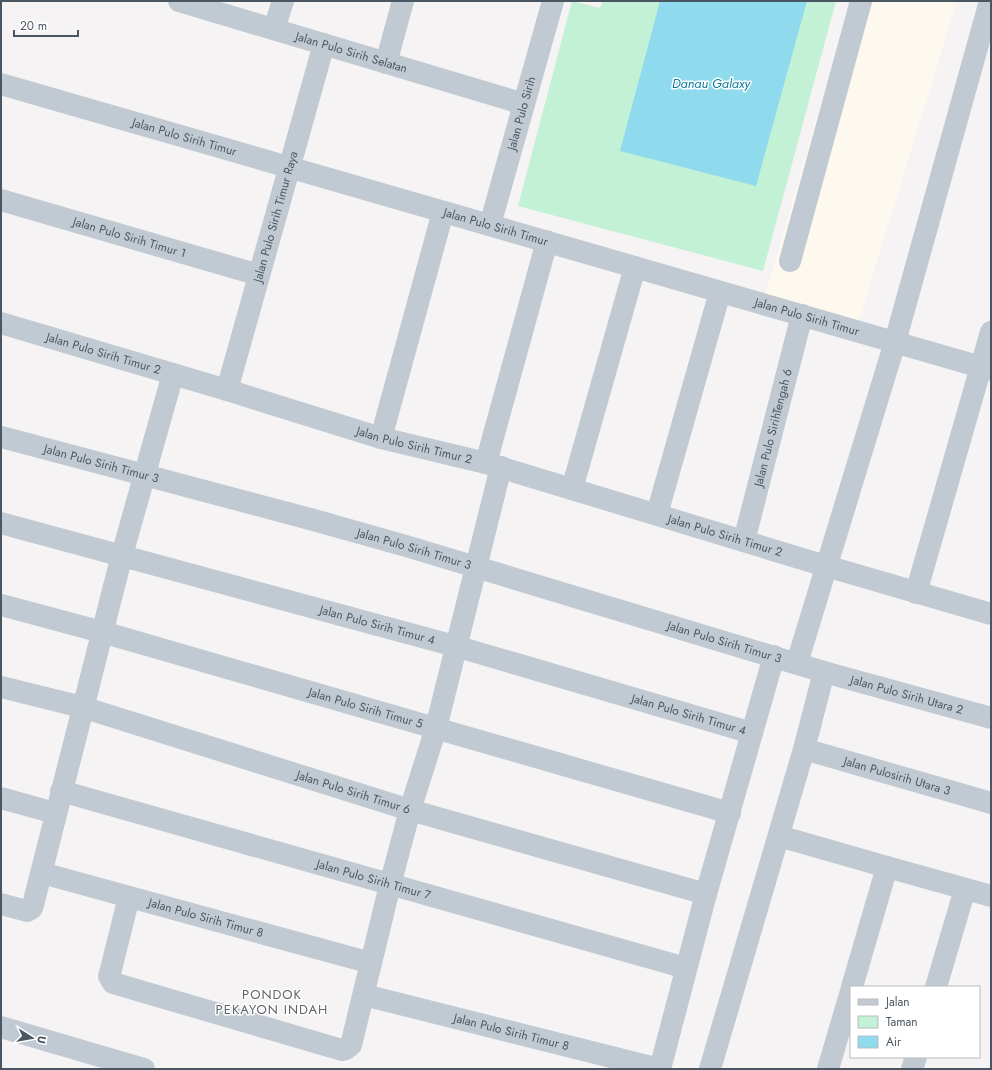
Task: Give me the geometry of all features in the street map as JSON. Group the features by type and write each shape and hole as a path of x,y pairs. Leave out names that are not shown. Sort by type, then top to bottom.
{"street":[{"name":"Jalan Pulo Sirih Selatan","path":"179,1 524,104"},
{"path":"274,29 283,1"},
{"path":"386,63 403,1"},
{"name":"Jalan Pulo Sirih","path":"490,225 553,1"},
{"path":"790,261 861,1"},
{"path":"797,663 895,342 990,1"},
{"name":"Jalan Pulo Sirih Timur Raya","path":"227,390 324,44"},
{"name":"Jalan Pulo Sirih Timur","path":"1,84 986,369"},
{"name":"Jalan Pulo Sirih Timur 1","path":"1,200 259,275"},
{"path":"381,438 443,212"},
{"path":"129,897 109,976 113,983 342,1050 351,1045 390,884 410,810 436,728 455,646 476,567 494,465 547,241"},
{"path":"572,489 635,267"},
{"path":"657,514 720,292"},
{"name":"Jalan Pulo SirihTengah 6","path":"744,541 802,316"},
{"name":"Jalan Pulo Sirih Timur 2","path":"1,323 227,390 381,438 494,465 916,593 991,614"},
{"path":"916,593 986,369 991,332"},
{"path":"1,904 24,910 32,908 82,707 122,555 173,374"},
{"name":"Jalan Pulo Sirih Timur 3","path":"1,437 310,519 476,567 824,672"},
{"name":"Jalan Pulo Sirih Timur 4","path":"1,523 455,646 752,733"},
{"name":"Jalan Pulo Sirih Timur 5","path":"1,605 102,632 730,813"},
{"path":"659,1069 706,894 774,656"},
{"path":"710,1069 804,749 824,672"},
{"name":"Jalan Pulo Sirih Utara 2","path":"824,672 991,718"},
{"name":"Jalan Pulo Sirih Timur 6","path":"1,687 82,707 410,810 706,894"},
{"name":"Jalan Pulosirih Utara 3","path":"804,749 991,803"},
{"name":"Jalan Pulo Sirih Timur 7","path":"61,791 686,968"},
{"path":"1,798 56,813"},
{"path":"779,836 991,896"},
{"path":"852,986 887,867"},
{"name":"Jalan Pulo Sirih Timur 8","path":"42,872 371,963"},
{"path":"936,986 965,889"},
{"path":"828,1069 850,994"},
{"name":"Jalan Pulo Sirih Timur 8","path":"364,995 659,1069"},
{"path":"1,1026 97,1063 144,1069"},
{"path":"912,1069 916,1058"}],"shaded area":[{"path":"851,1 957,1 858,323 765,296"}],"green space":[{"path":"572,1 600,8 603,1 836,1 763,271 518,206"}],"water":[{"name":"Danau Galaxy","path":"660,1 807,1 756,186 620,151"}],"district":[{"name":"PONDOK PEKAYON INDAH","path":"272,1002"}]}
